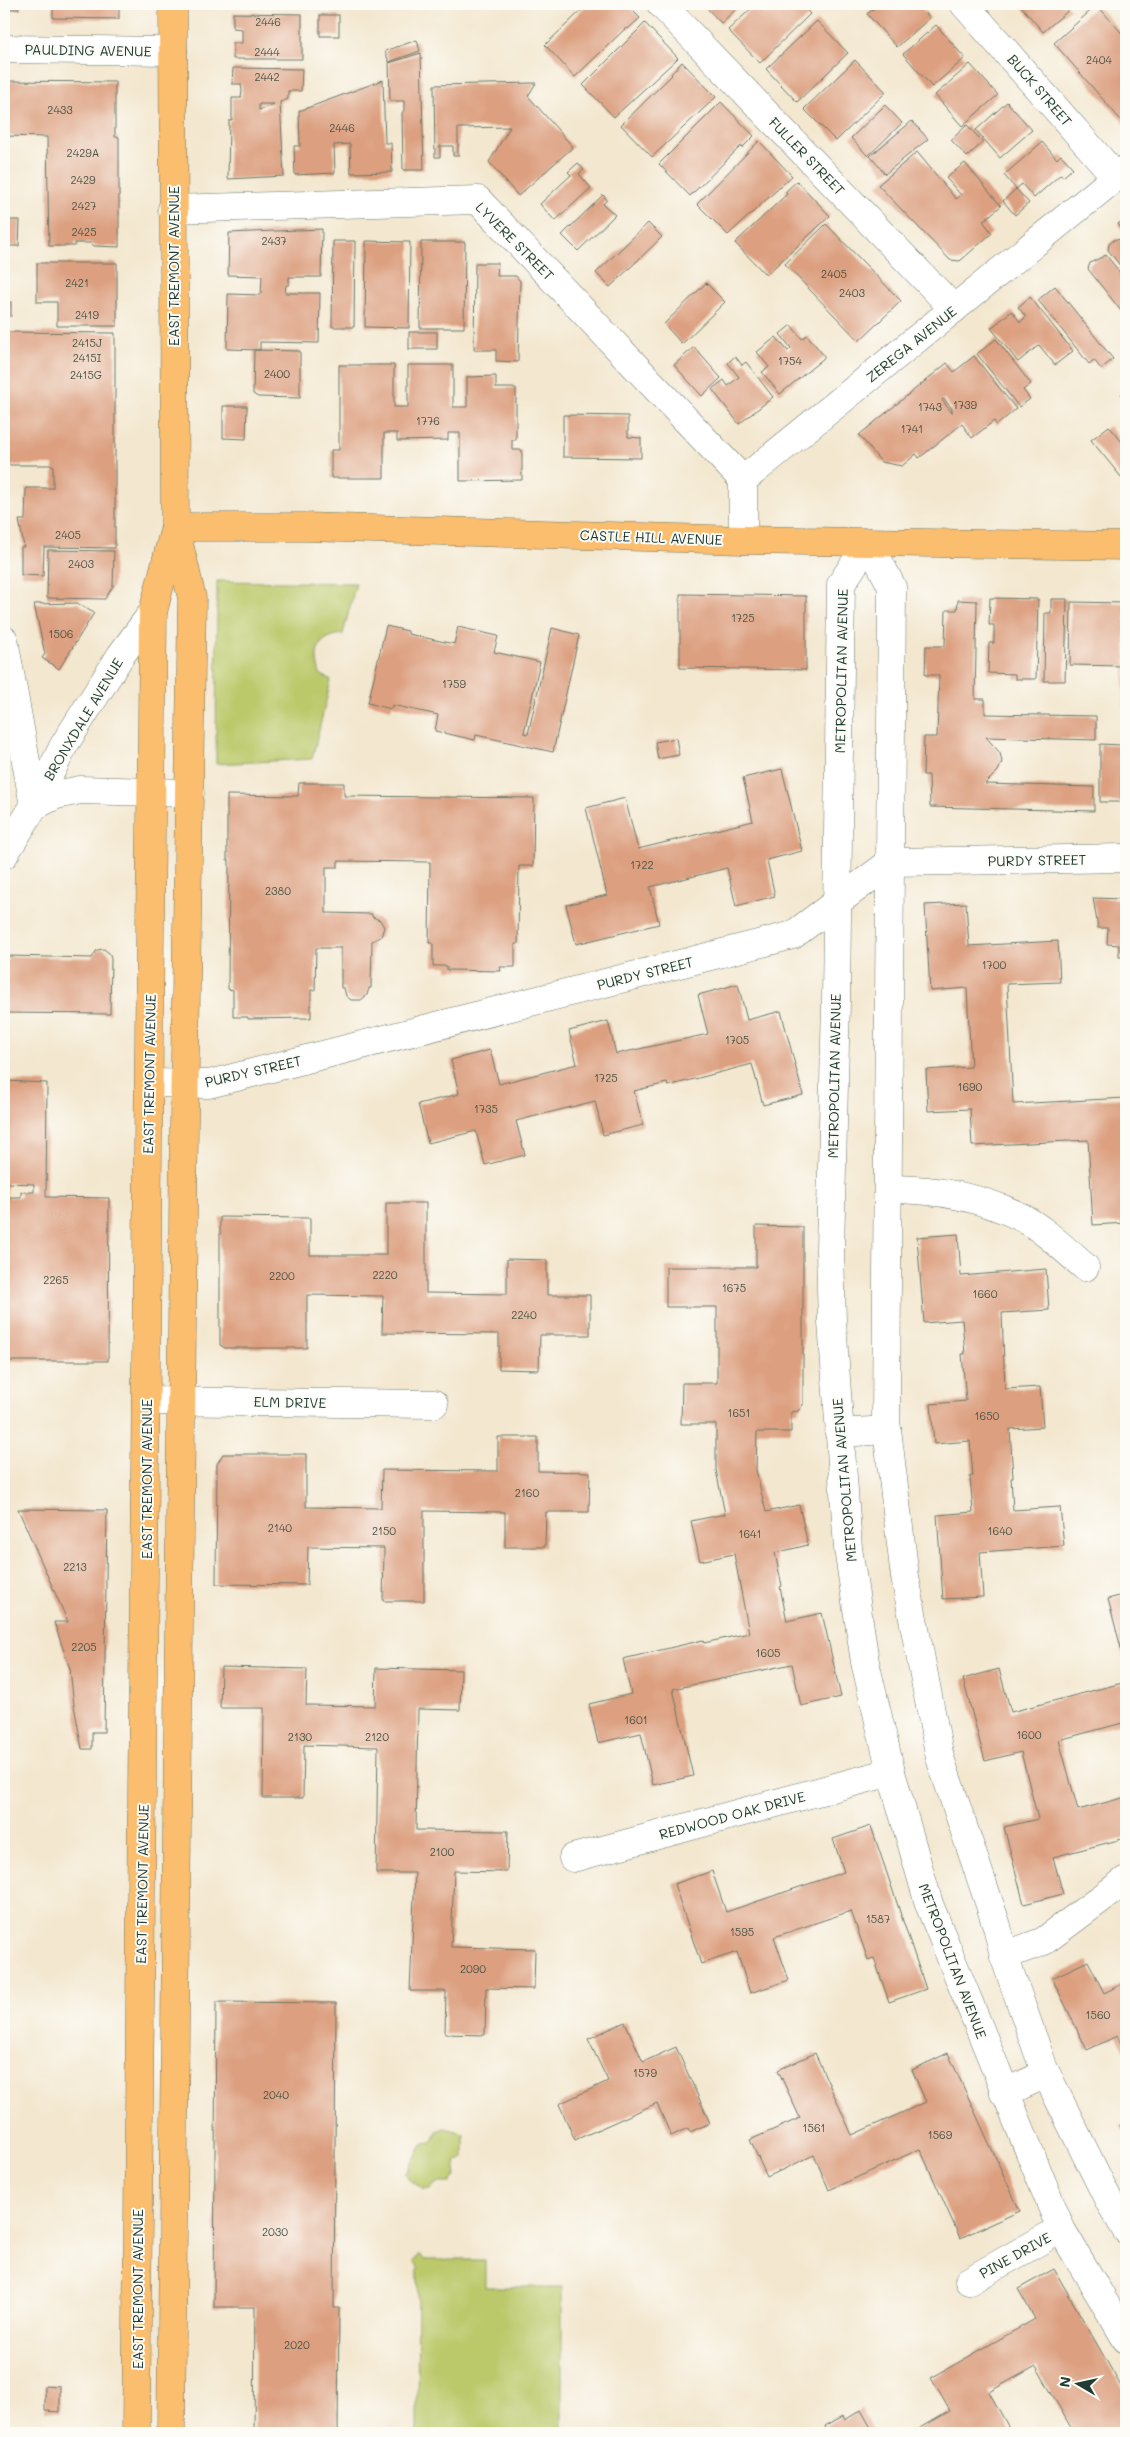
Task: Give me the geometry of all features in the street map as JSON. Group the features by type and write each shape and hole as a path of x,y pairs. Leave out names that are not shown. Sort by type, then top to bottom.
{"main road":[{"name":"EAST TREMONT AVENUE","path":"171,2433 192,598 175,527 172,209 173,4"},
{"name":"EAST TREMONT AVENUE","path":"136,2433 153,612 175,527"},
{"name":"CASTLE HILL AVENUE","path":"175,527 305,527 743,540 1126,546"},
{"path":"144,1698 179,1699"},
{"path":"139,2059 175,2060"},
{"path":"137,2320 173,2320"}],"street":[{"name":"FULLER STREET","path":"661,4 954,309"},
{"name":"BUCK STREET","path":"964,4 1121,173"},
{"name":"PAULDING AVENUE","path":"4,49 172,51"},
{"name":"ZEREGA AVENUE","path":"743,480 1121,173"},
{"name":"LYVERE STREET","path":"172,209 478,200 743,480"},
{"path":"743,480 743,540"},
{"path":"869,542 892,587 887,1430 905,1577 940,1758 997,1926 1004,1956 1046,2074 1109,2201 1126,2230"},
{"name":"METROPOLITAN AVENUE","path":"869,542 842,584 830,1250 839,1433 848,1548 866,1662 890,1772 929,1904 1004,2093 1061,2229 1126,2339"},
{"name":"BRONXDALE AVENUE","path":"4,855 34,806 64,745 121,655 153,612"},
{"path":"4,640 34,806 56,795 80,790 190,793"},
{"name":"PURDY STREET","path":"150,1083 209,1084 793,935 891,862 1126,858"},
{"path":"889,1189 921,1189 972,1197 1022,1218 1085,1267"},
{"name":"ELM DRIVE","path":"146,1401 434,1404"},
{"path":"839,1433 887,1430"},
{"name":"REDWOOD OAK DRIVE","path":"573,1858 890,1772"},
{"path":"1004,1956 1044,1941 1126,1880"},
{"path":"1004,2093 1046,2074"},
{"name":"PINE DRIVE","path":"969,2281 1061,2229"}],"green space":[{"path":"217,581 356,583 343,634 327,638 319,646 317,652 320,674 331,680 312,759 216,764"},
{"path":"444,2128 464,2135 464,2158 455,2162 457,2174 451,2183 437,2183 430,2189 423,2189 408,2179 406,2173 422,2145 433,2141 437,2131"},
{"path":"420,2255 425,2260 485,2260 485,2287 562,2287 562,2433 417,2433 418,2267 413,2261"}],"building":[{"path":"4,4 19,4 19,9 4,9"},
{"path":"53,4 119,4 119,19 53,18"},
{"path":"588,4 626,4 640,18 628,29 626,28 575,77 545,45"},
{"path":"703,4 742,4 721,23"},
{"path":"756,4 801,4 810,14 760,63 728,30"},
{"path":"879,4 918,4 930,18 897,47 867,14"},
{"path":"1019,4 1065,4 1070,9 1043,32"},
{"path":"1097,5 1126,38 1126,126 1054,43"},
{"path":"233,13 302,14 302,59 233,59 233,43 242,43 242,29 233,28"},
{"path":"320,15 339,15 339,36 320,36"},
{"path":"817,21 848,53 797,102 766,69"},
{"path":"645,23 678,58 614,117 583,85"},
{"path":"936,25 965,58 932,87 903,54"},
{"path":"417,40 420,51 389,62 385,51"},
{"path":"421,53 424,170 403,170 402,113 404,101 390,101 389,63"},
{"path":"855,60 886,92 836,141 804,109"},
{"path":"682,62 716,97 652,157 621,125 672,75"},
{"path":"970,64 998,95 962,126 935,95"},
{"path":"233,68 302,69 301,91 288,91 288,99 280,102 284,176 228,179 229,121 232,120 232,98 241,98 242,91 241,84 232,84","holes":["259,104 274,104 259,110"]},
{"path":"383,80 385,143 391,143 392,172 351,173 350,144 334,145 335,173 295,175 294,146 300,146 299,111"},
{"path":"4,81 115,82 115,137 119,137 119,247 94,246 91,243 75,243 75,246 49,246 47,137 4,136"},
{"path":"536,83 528,96 573,147 518,196 489,162 510,127 458,128 458,156 453,156 453,146 440,146 440,157 435,157 434,85"},
{"path":"721,102 754,136 742,148 741,146 690,196 659,164"},
{"path":"1007,102 1032,130 1000,158 976,130"},
{"path":"885,105 902,123 868,156 851,138"},
{"path":"912,121 928,139 885,174 870,156"},
{"path":"967,125 983,142 967,157 951,140"},
{"path":"759,141 792,176 728,235 697,204"},
{"path":"1042,142 1057,159 1061,155 1073,168 1063,177 1061,174 1034,198 1022,184 1016,189 1004,175"},
{"path":"917,152 956,199 961,195 946,178 965,163 1001,206 983,221 992,233 960,261 950,260 878,185"},
{"path":"578,163 584,170 579,174 591,188 555,221 540,204 571,175 568,172"},
{"path":"797,181 830,216 766,275 735,243 787,194 785,192"},
{"path":"1016,189 1029,203 1015,215 1003,201"},
{"path":"603,195 607,200 603,204 615,215 578,251 562,235"},
{"path":"1126,218 1126,235 1118,224"},
{"path":"4,220 20,220 19,246 4,246"},
{"path":"648,223 662,237 610,287 596,273"},
{"path":"826,224 901,301 859,341 785,264"},
{"path":"322,229 321,277 289,277 289,285 286,285 285,293 320,293 319,343 260,342 260,350 227,349 228,294 261,295 262,276 228,275 229,233"},
{"path":"1126,236 1126,273 1108,250 1109,244 1115,239 1121,240"},
{"path":"333,241 355,241 354,327 332,327"},
{"path":"366,241 410,242 409,328 365,327"},
{"path":"421,242 465,242 464,328 420,328"},
{"path":"1106,255 1126,280 1126,308 1122,312 1088,269 1090,263"},
{"path":"37,263 117,263 117,326 57,326 57,302 37,302"},
{"path":"475,263 498,263 497,276 516,276 520,281 518,362 496,361 496,350 474,350"},
{"path":"706,283 725,302 682,344 664,324"},
{"path":"1055,286 1113,359 1101,369 1094,360 1089,364 1038,300"},
{"path":"1030,297 1073,351 1055,365 1039,345 1018,362 991,328 1012,311 1020,322 1026,317 1018,307"},
{"path":"4,302 11,302 11,316 4,316"},
{"path":"791,325 802,339 807,335 825,357 780,394 762,372 769,367 757,352 776,337 788,351 791,348 780,334"},
{"path":"4,332 115,333 115,548 44,547 43,576 21,575 21,547 24,547 19,520 25,520 26,488 53,488 53,465 9,465 4,436"},
{"path":"409,332 437,332 437,349 409,349"},
{"path":"996,339 1031,384 1023,390 1030,399 1019,407 977,354"},
{"path":"694,347 721,378 702,396 674,365"},
{"path":"254,350 300,351 300,398 258,397 253,394"},
{"path":"735,356 742,365 746,362 773,397 739,424 712,389 724,380 728,386 739,377 728,363"},
{"path":"974,356 1016,409 997,425 994,421 972,438 962,424 919,458 916,454 902,466 881,462 859,435 947,363 954,372","holes":["944,399 952,409 952,413 942,400"]},
{"path":"339,365 394,365 394,407 408,407 408,365 453,365 453,407 467,407 467,377 496,376 496,388 516,388 516,440 512,440 512,450 522,450 522,480 460,481 460,433 448,433 448,440 397,441 397,433 384,433 384,478 331,478 331,450 339,450"},
{"path":"1126,390 1126,400 1121,394"},
{"path":"223,406 247,406 246,439 223,438"},
{"path":"563,415 628,416 628,437 641,438 641,458 563,457"},
{"path":"1109,426 1126,447 1126,483 1091,440"},
{"path":"48,550 114,551 113,586 105,599 47,598"},
{"path":"680,594 806,596 806,670 680,668"},
{"path":"990,598 1038,599 1036,679 1015,679 1015,674 988,673 989,643 994,643 994,625 989,625"},
{"path":"1051,599 1067,599 1065,681 1044,681 1045,613 1051,613"},
{"path":"958,600 977,601 975,699 985,699 985,714 1096,716 1096,740 986,737 1000,753 1002,762 998,771 985,784 1094,787 1094,811 930,807 929,775 923,775 924,737 937,737 939,675 925,675 926,646 945,646 946,610 957,610"},
{"path":"1071,602 1125,603 1126,710 1124,710 1124,666 1070,665"},
{"path":"77,603 94,613 59,669 42,658 45,654 34,604"},
{"path":"386,626 408,631 408,634 454,644 458,627 498,636 494,652 540,662 524,733 528,734 552,628 579,635 553,752 476,735 475,740 435,731 438,715 392,705 391,709 368,703"},
{"path":"676,738 679,755 658,759 655,742"},
{"path":"1100,744 1121,745 1121,802 1100,802"},
{"path":"782,769 802,851 767,860 775,896 736,906 727,868 650,887 659,924 576,944 566,905 607,895 586,808 625,798 638,849 753,821 743,778"},
{"path":"299,783 344,783 344,796 534,798 533,866 519,866 518,944 515,944 515,967 500,967 501,971 447,970 447,966 433,966 433,943 429,943 430,862 338,861 338,867 326,867 326,913 372,914 372,917 380,920 384,927 381,937 372,941 371,988 369,988 367,995 361,1000 351,1000 346,996 344,988 341,988 341,948 316,948 315,990 311,990 311,1018 248,1019 248,1017 233,1017 233,990 228,989 229,860 227,860 227,795 298,796"},
{"path":"1093,898 1126,899 1126,957 1119,957 1119,945 1107,944 1108,928 1098,928"},
{"path":"966,903 969,946 1058,941 1060,982 1007,984 1013,1104 1126,1098 1126,1223 1093,1225 1088,1140 972,1146 970,1109 928,1111 926,1070 971,1067 967,988 930,991 925,905"},
{"path":"104,949 110,954 111,959 110,1014 4,1013 4,965 9,956 92,958 97,950"},
{"path":"738,984 747,1020 781,1011 803,1095 763,1105 752,1064 668,1086 667,1083 634,1091 643,1125 603,1135 595,1101 516,1121 525,1155 485,1165 476,1131 428,1143 418,1104 459,1094 451,1060 490,1050 499,1084 577,1064 569,1031 608,1021 616,1054 708,1034 698,995"},
{"path":"4,1081 47,1083 46,1197 109,1198 108,1361 4,1361","holes":["7,1183 34,1184 34,1192 21,1192 21,1197 7,1197"]},
{"path":"386,1203 426,1203 426,1293 507,1294 507,1259 547,1260 547,1295 590,1295 590,1335 540,1335 539,1370 499,1369 499,1334 382,1333 383,1296 307,1295 307,1348 225,1348 220,1345 220,1217 310,1218 310,1255 386,1255"},
{"path":"756,1226 803,1227 803,1405 798,1411 791,1412 791,1432 757,1432 756,1470 766,1512 799,1505 808,1545 775,1553 787,1621 822,1613 841,1697 801,1706 792,1664 673,1689 693,1776 653,1785 641,1733 598,1743 589,1704 631,1694 623,1659 703,1640 704,1643 749,1633 734,1554 700,1561 691,1521 725,1514 716,1470 716,1424 681,1424 682,1383 717,1383 717,1307 666,1307 666,1267 756,1267"},
{"path":"958,1234 961,1276 1046,1269 1049,1310 1002,1313 1005,1389 1040,1387 1043,1427 1010,1429 1013,1510 1060,1507 1064,1546 980,1552 983,1597 943,1599 937,1515 973,1512 970,1476 973,1476 970,1441 934,1444 931,1404 966,1401 962,1354 965,1354 962,1320 924,1323 917,1237"},
{"path":"498,1437 538,1437 538,1471 590,1472 589,1512 546,1512 545,1547 505,1547 505,1512 424,1511 424,1601 383,1601 384,1548 308,1547 307,1585 216,1584 217,1464 223,1454 306,1454 306,1507 381,1508 382,1470 498,1471"},
{"path":"18,1509 107,1510 104,1732 92,1732 92,1749 82,1749 70,1669 54,1622 68,1622"},
{"path":"1126,1594 1126,1667 1108,1599"},
{"path":"221,1667 307,1669 306,1705 375,1706 376,1668 461,1670 460,1710 418,1709 416,1830 508,1831 507,1872 454,1871 451,1947 535,1949 534,1989 486,1988 485,2035 445,2034 446,1991 410,1991 415,1873 376,1873 378,1747 304,1745 303,1798 263,1798 264,1708 220,1708"},
{"path":"999,1669 1011,1712 1126,1682 1126,1722 1059,1740 1078,1810 1126,1797 1126,1838 1053,1857 1063,1894 1024,1904 1004,1827 1038,1819 1021,1752 985,1761 963,1679"},
{"path":"871,1826 926,1989 889,2002 874,1958 868,1960 851,1911 774,1937 789,1980 750,1993 737,1952 701,1964 674,1884 712,1871 726,1912 844,1872 833,1839"},
{"path":"1088,1961 1104,1993 1126,1982 1126,2055 1117,2036 1087,2050 1052,1978"},
{"path":"216,2002 336,2003 334,2308 339,2308 338,2433 254,2433 255,2307 214,2307"},
{"path":"625,2022 643,2062 676,2047 710,2123 690,2132 688,2128 671,2136 657,2103 575,2140 559,2104 608,2081 588,2039"},
{"path":"815,2053 852,2135 926,2102 912,2070 948,2053 1020,2211 960,2238 920,2149 829,2190 814,2155 767,2177 750,2140 800,2118 778,2070"},
{"path":"1126,2123 1126,2138 1120,2125"},
{"path":"1054,2269 1126,2395 1126,2431 1122,2433 1074,2433 1036,2366 989,2392 1012,2433 912,2433 950,2411 931,2378 1035,2319 1018,2289"},
{"path":"45,2385 60,2386 60,2412 45,2411"},
{"path":"861,2410 874,2433 828,2433 825,2426 843,2416 845,2420"}]}
